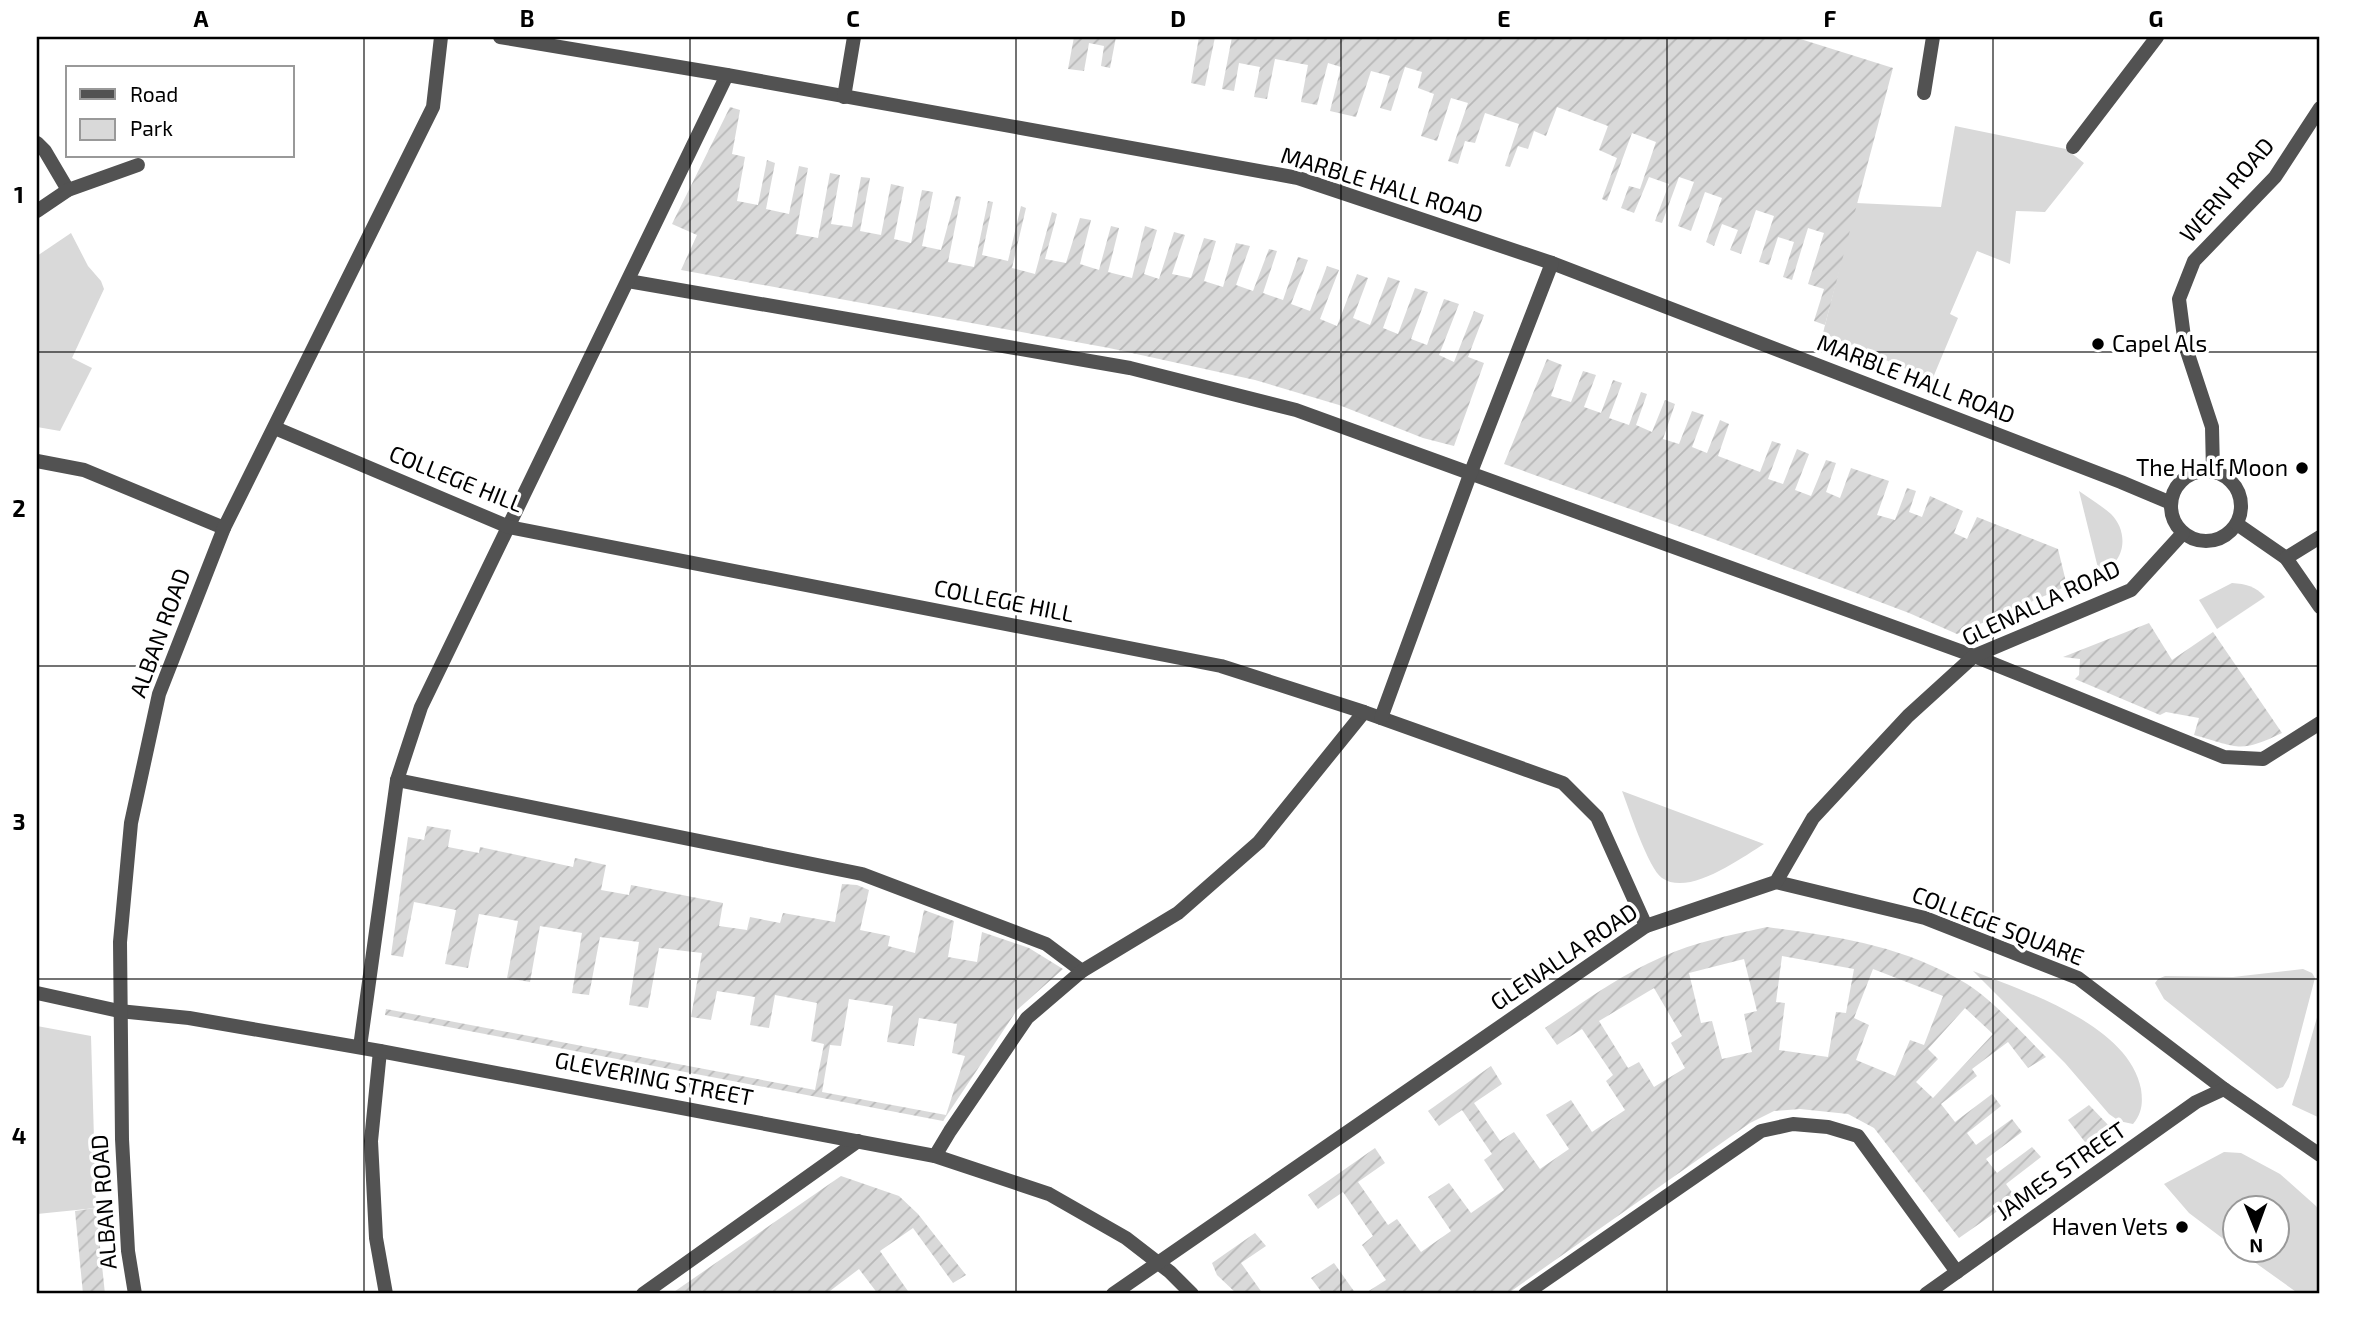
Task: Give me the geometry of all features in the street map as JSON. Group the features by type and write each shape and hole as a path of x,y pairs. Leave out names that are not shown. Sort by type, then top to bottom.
{"street":[{"name":"ALBAN ROAD","path":"135,1294 128,1251 119,1011 120,942 131,823 159,694 223,527 275,428 433,107 441,37"},
{"name":"MARBLE HALL ROAD","path":"500,37 1298,178 1552,263 2171,503"},
{"path":"844,97 854,37"},
{"path":"1924,93 1933,37"},
{"path":"2073,147 2157,37"},
{"path":"360,1047 397,780 421,707 727,75"},
{"name":"WERN ROAD","path":"2213,471 2212,427 2185,345 2179,299 2194,261 2275,177 2320,108"},
{"path":"37,143 45,151 68,190"},
{"path":"37,211 68,190 138,165"},
{"path":"1381,718 1471,472 1552,263"},
{"path":"628,281 1130,368 1296,410 1974,656 2224,757 2263,759 2320,723"},
{"name":"COLLEGE HILL","path":"275,428 509,527 1221,666 1364,712 1563,783 1597,817 1646,926"},
{"path":"37,461 85,470 223,527"},
{"path":"2213,471 2232,481 2242,501 2237,524 2229,533 2206,541 2183,533 2172,514 2171,503 2180,482 2190,474 2213,471"},
{"path":"2237,524 2286,558 2320,607"},
{"name":"GLENALLA ROAD","path":"1112,1294 1646,926 1776,882 1813,818 1908,716 1974,656 2131,590 2183,533"},
{"path":"2286,558 2320,537"},
{"path":"935,1156 1027,1018 1082,971 1178,913 1259,842 1364,712"},
{"path":"397,780 862,874 1046,944 1082,971"},
{"name":"COLLEGE SQUARE","path":"1776,882 1925,918 2078,978 2224,1089 2320,1155"},
{"name":"GLEVERING STREET","path":"37,993 119,1011 189,1017 360,1047 935,1156 1049,1194 1126,1238 1192,1294"},
{"path":"380,1051 371,1141 376,1238 386,1294"},
{"name":"JAMES STREET","path":"1926,1294 2196,1102 2224,1089"},
{"path":"1525,1294 1761,1131 1793,1125 1828,1127 1858,1136 1957,1272"},
{"path":"643,1294 858,1141"}],"green space":[{"path":"1074,37 1116,37 1110,68 1101,66 1104,46 1089,43 1084,71 1068,69"},
{"path":"1199,37 1215,37 1205,86 1191,83"},
{"path":"1232,37 1794,37 1893,68 1825,325 1814,321 1824,289 1808,284 1824,233 1808,228 1792,280 1783,277 1794,242 1778,237 1769,265 1759,262 1774,216 1756,210 1741,254 1730,250 1738,230 1722,224 1714,246 1706,242 1722,198 1705,192 1691,231 1678,226 1694,182 1679,177 1662,223 1655,221 1669,184 1649,177 1634,213 1621,208 1629,186 1640,189 1656,142 1632,133 1607,201 1602,199 1617,158 1599,150 1608,126 1557,107 1546,136 1534,131 1528,149 1518,146 1510,167 1505,166 1519,124 1485,113 1475,143 1465,141 1458,164 1448,161 1468,103 1451,98 1437,141 1421,136 1434,94 1418,88 1422,72 1405,67 1391,111 1380,108 1390,76 1371,71 1356,117 1330,111 1341,67 1328,63 1317,105 1301,102 1308,65 1275,59 1267,99 1254,97 1260,67 1239,63 1234,91 1222,89"},
{"path":"730,107 740,110 732,154 745,157 737,201 758,205 767,160 775,163 766,209 789,214 799,166 808,168 796,234 818,238 830,173 840,175 831,224 852,227 861,177 870,178 860,231 881,235 891,184 904,187 894,239 911,243 922,190 933,192 922,246 941,250 956,196 961,197 948,262 974,267 988,201 993,202 982,255 1008,261 1021,206 1026,208 1012,268 1035,274 1052,212 1057,214 1045,259 1066,263 1080,218 1091,220 1080,264 1099,270 1111,226 1119,228 1108,272 1132,278 1145,226 1157,230 1144,274 1159,279 1174,232 1185,235 1172,274 1191,278 1204,238 1216,241 1204,281 1223,287 1236,243 1250,246 1236,285 1253,291 1269,249 1277,251 1263,293 1283,300 1298,257 1308,260 1291,304 1310,311 1327,266 1339,270 1320,319 1337,326 1357,274 1368,278 1353,318 1370,325 1388,277 1400,281 1383,328 1398,334 1415,288 1428,292 1411,339 1427,345 1444,299 1459,304 1439,355 1454,362 1474,311 1484,315 1468,357 1484,363 1454,446 1423,438 1339,405 1255,380 1109,348 681,270 697,235 672,224"},
{"path":"1955,126 2066,149 2084,163 2045,212 2016,211 2010,264 1977,251 1950,314 1958,318 1932,380 1823,333 1856,203 1941,207"},
{"path":"71,233 88,266 101,281 104,289 72,358 92,368 60,431 37,427 37,256"},
{"path":"1547,359 1562,365 1551,396 1571,402 1583,371 1596,375 1584,407 1601,413 1613,380 1622,383 1609,418 1629,425 1641,392 1647,394 1636,425 1652,432 1665,400 1675,404 1663,439 1679,444 1692,411 1704,415 1692,447 1707,453 1720,420 1729,424 1718,456 1760,472 1772,441 1781,444 1768,479 1783,484 1797,449 1809,454 1795,490 1811,496 1826,460 1836,463 1826,492 1840,498 1851,468 1889,481 1877,515 1895,520 1907,488 1916,491 1909,512 1922,517 1930,496 1963,511 1954,533 1967,539 1977,517 2058,549 2067,586 1957,634 1909,613 1700,534 1504,464"},
{"path":"2079,491 2111,514 2121,530 2122,548 2119,556 2115,563 2099,572"},
{"path":"2232,583 2250,586 2265,597 2217,629 2199,600"},
{"path":"2149,623 2172,660 2213,632 2282,733 2247,746 2220,743 2194,735 2199,718 2166,712 2160,715 2075,679 2079,675 2080,659 2063,657"},
{"path":"1622,791 1764,844 1729,866 1700,879 1673,883 1662,878 1651,863"},
{"path":"427,826 451,830 448,847 479,853 480,847 573,867 575,858 606,865 601,890 629,895 631,885 723,903 719,926 747,930 750,917 780,923 783,913 835,922 842,884 857,885 869,890 860,930 890,936 888,946 915,953 924,910 954,921 948,957 977,962 982,932 1029,948 1063,969 1017,1010 943,1121 385,1015 386,1009 815,1090 824,1044 811,1041 817,1003 775,995 769,1028 750,1025 755,997 717,991 711,1020 691,1017 702,953 659,948 648,1008 629,1005 639,942 600,937 589,995 572,993 582,933 540,926 530,982 507,978 518,921 479,914 468,968 445,964 456,910 414,902 403,957 391,955 408,837 424,840","holes":["849,999 893,1006 887,1042 914,1046 919,1018 957,1024 952,1053 965,1056 946,1115 822,1092 830,1045 841,1046"]},
{"path":"1767,927 1845,939 1894,951 1943,971 1988,1000 2046,1057 2028,1068 2008,1042 1972,1069 1977,1076 1941,1104 1955,1122 1992,1094 2001,1106 1967,1133 1976,1145 2012,1119 2022,1132 1986,1159 1997,1173 2032,1147 2041,1157 2006,1184 2016,1198 1959,1238 1874,1128 1848,1114 1800,1109 1774,1111 1750,1123 1507,1294 1364,1294 1386,1280 1362,1245 1373,1236 1343,1192 1318,1209 1308,1195 1375,1148 1385,1163 1358,1182 1388,1225 1397,1219 1421,1252 1451,1231 1428,1197 1449,1183 1471,1213 1504,1190 1484,1160 1492,1154 1462,1110 1439,1126 1428,1111 1491,1066 1502,1084 1474,1103 1500,1141 1514,1132 1540,1169 1569,1149 1546,1115 1571,1100 1592,1132 1625,1110 1606,1081 1613,1075 1582,1029 1557,1045 1545,1028 1646,964 1713,939","holes":["1782,956 1854,969 1846,1013 1836,1012 1828,1057 1779,1050 1785,1003 1776,1002","1744,959 1757,1011 1744,1014 1752,1052 1722,1059 1712,1021 1701,1023 1689,973","1873,969 1943,996 1924,1045 1910,1040 1895,1076 1856,1060 1869,1025 1854,1018","1654,988 1682,1036 1671,1043 1685,1068 1654,1087 1639,1062 1628,1068 1599,1021","1965,1008 1993,1034 1933,1098 1916,1082 1938,1059 1928,1049"]},
{"path":"2303,969 2312,973 2315,978 2289,1077 2283,1087 2277,1089 2164,999 2155,983 2165,976 2233,977"},
{"path":"1973,971 2020,989 2072,1014 2097,1029 2117,1047 2133,1066 2141,1089 2141,1108 2133,1124 2119,1121 2109,1114 2065,1063"},
{"path":"2320,1007 2320,1118 2292,1105"},
{"path":"37,1026 91,1036 96,1208 37,1214"},
{"path":"2089,1105 2112,1129 2088,1146 2068,1120"},
{"path":"2224,1152 2241,1153 2280,1174 2316,1206 2320,1213 2320,1294 2299,1294 2257,1264 2290,1264 2290,1194 2220,1194 2220,1236 2189,1213 2164,1184"},
{"path":"841,1176 899,1196 918,1214 966,1275 953,1283 913,1228 880,1251 910,1294 878,1294 859,1269 826,1294 671,1294"},
{"path":"96,1208 105,1294 83,1294 75,1211"},
{"path":"1255,1233 1266,1246 1241,1263 1263,1294 1237,1294 1217,1275 1212,1263"},
{"path":"1334,1263 1356,1294 1323,1294 1311,1278"}],"place":[{"name":"Capel Als","path":"2098,344"},
{"name":"The Half Moon","path":"2302,468"},
{"name":"Haven Vets","path":"2182,1227"}]}
